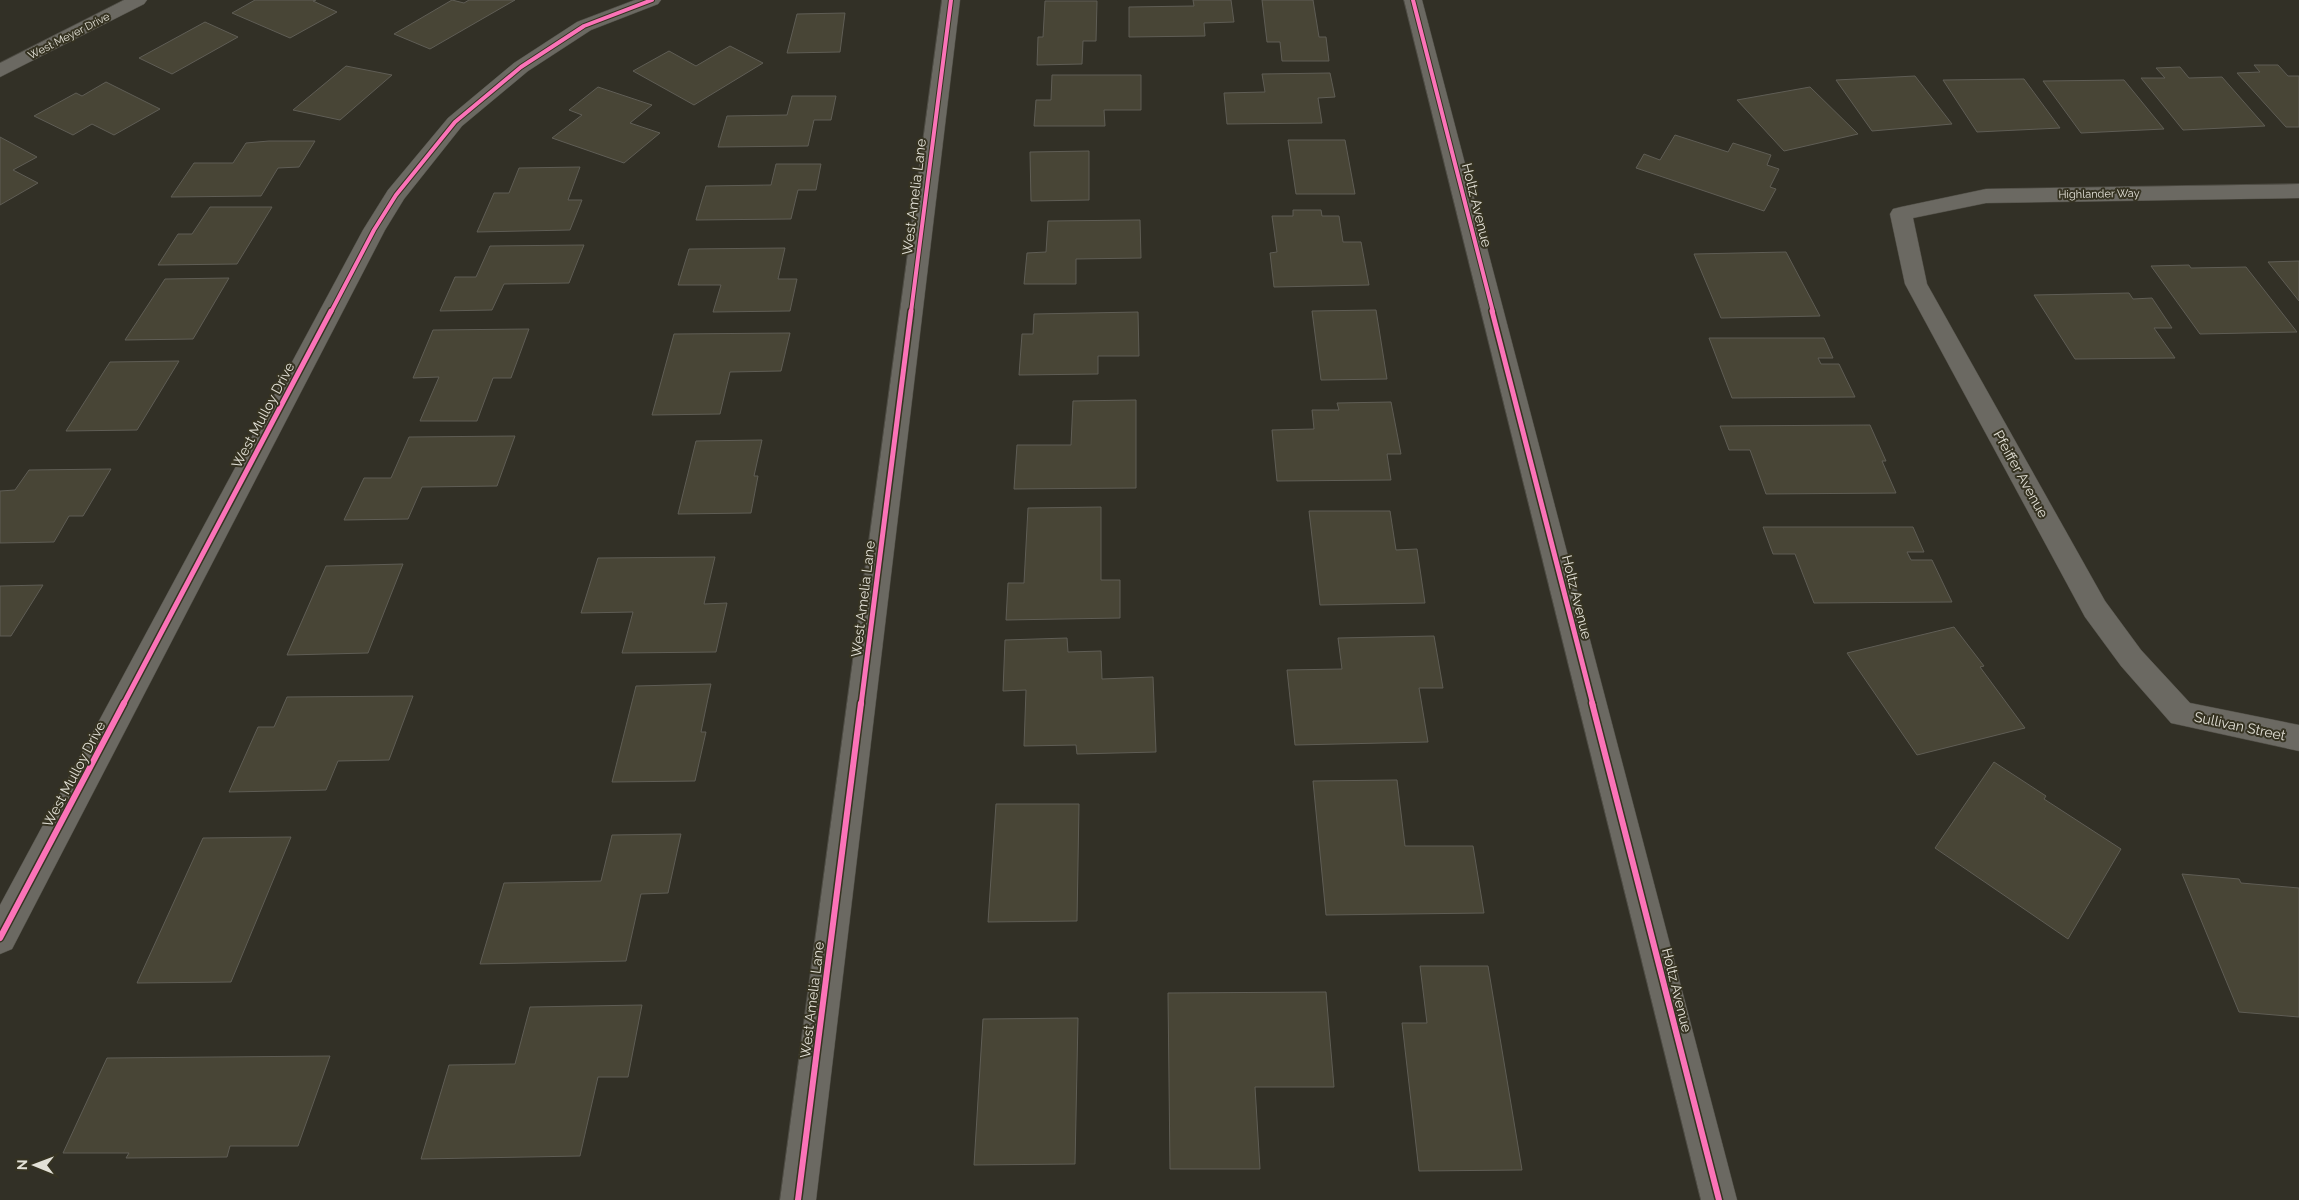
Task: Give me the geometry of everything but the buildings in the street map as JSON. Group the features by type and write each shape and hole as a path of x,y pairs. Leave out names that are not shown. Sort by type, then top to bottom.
{"street":[{"name":"West Meyer Drive","path":"0,71 138,0"},
{"name":"West Mulloy Drive","path":"0,938 374,230 396,195 455,122 521,66 584,26 652,0"},
{"name":"West Amelia Lane","path":"798,1200 951,0"},
{"name":"Holtz Avenue","path":"1413,0 1719,1200"},
{"name":"Highlander Way","path":"1901,214 1986,196 2299,191"},
{"name":"Pfeiffer Avenue","path":"1901,214 1916,284 2095,609 2131,658 2181,714"},
{"name":"Sullivan Street","path":"2181,714 2299,738"}],"cycle path":[{"path":"0,938 374,230 396,195 455,122 521,67 584,26 652,0"},
{"path":"798,1200 951,0"},
{"path":"1413,0 1719,1200"}]}
